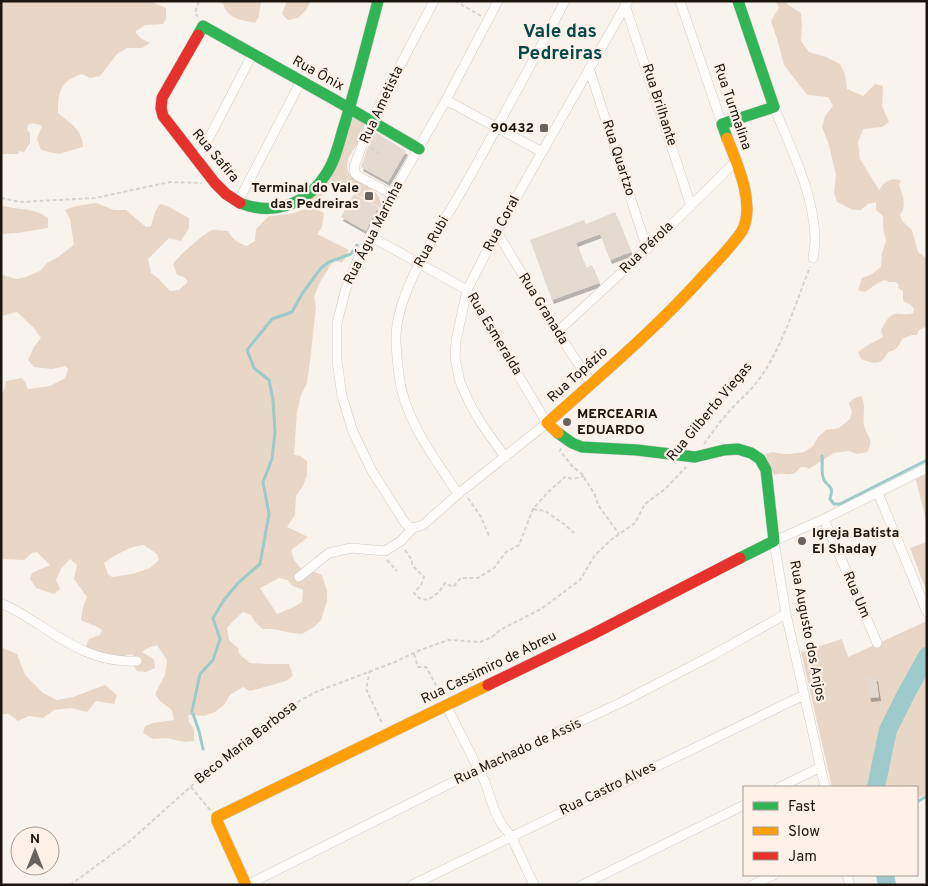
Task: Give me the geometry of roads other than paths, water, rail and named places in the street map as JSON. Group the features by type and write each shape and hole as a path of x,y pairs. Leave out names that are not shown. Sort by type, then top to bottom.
{"street":[{"name":"Rua Safira","path":"161,108 163,116 215,183 226,194 238,202 268,209 280,208 295,202 310,193 330,168 349,109 378,1"},
{"name":"Rua Ametista","path":"392,194 358,176 354,168 371,121 434,1"},
{"name":"Rua Água Marinha","path":"413,528 404,523 389,499 372,471 353,432 342,396 338,370 337,323 346,288 358,259 392,194 446,100 498,1"},
{"name":"Rua Rubi","path":"460,492 424,442 411,417 403,395 398,370 396,340 400,309 419,264 466,184 565,1"},
{"name":"Rua Turmalina","path":"680,1 743,186 746,200 746,224"},
{"path":"738,1 774,107 806,185 812,211 815,238 813,258"},
{"name":"Rua Coral","path":"505,457 481,423 460,382 456,358 456,341 467,290 497,232 626,3"},
{"name":"Rua Brilhante","path":"626,3 690,206"},
{"name":"Rua Ônix","path":"161,108 162,98 203,26 419,149"},
{"path":"198,161 252,55"},
{"name":"Rua Quartzo","path":"589,68 647,249"},
{"path":"238,202 300,81"},
{"path":"446,100 542,152"},
{"path":"722,124 774,107"},
{"name":"Rua Pérola","path":"557,332 647,249 735,162"},
{"name":"Rua Topázio","path":"299,577 330,553 351,548 385,551 399,542 413,528 423,525 460,492 592,384 667,314 741,233 746,224"},
{"name":"Rua Granada","path":"497,232 557,332 592,384"},
{"name":"Rua Esmeralda","path":"370,236 467,290 547,422"},
{"name":"Rua Augusto dos Anjos","path":"547,422 564,438 582,447 637,450 695,458 724,450 738,450 751,453 760,459 766,470 774,541 786,614 825,786"},
{"path":"774,541 824,519 927,468"},
{"path":"878,493 927,612"},
{"name":"Rua Um","path":"824,519 876,643"},
{"name":"Rua Cassimiro de Abreu","path":"246,885 217,821 219,816 593,634 774,541"},
{"path":"1,603 78,649 108,660 123,662 137,660"},
{"name":"Rua Machado de Assis","path":"246,885 478,770 622,702 711,656 786,614"},
{"name":"Rua Castro Alves","path":"412,885 804,695"},
{"path":"446,705 485,782 495,812 511,836 534,885"},
{"path":"782,786 821,767"},
{"path":"582,885 743,805"},
{"path":"752,885 772,876"}],"waterway":[{"path":"203,749 192,711 200,674 213,660 220,639 213,618 224,600 238,583 260,564 269,514 263,482 272,459 275,432 273,400 269,380 254,368 247,350 272,319 292,312 302,294 321,268 329,262 351,254 357,245"},
{"path":"822,456 823,477 824,481 831,488 830,499 834,504 840,504 927,460"},
{"path":"876,786 888,730 927,656"},
{"path":"918,801 927,796"},
{"path":"885,876 887,885"}],"place":[{"name":"90432","path":"544,128"},
{"name":"Terminal do Vale das Pedreiras","path":"369,196"},
{"name":"MERCEARIA EDUARDO","path":"567,422"},
{"name":"Igreja Batista El Shaday","path":"802,541"}],"district":[{"name":"Vale das Pedreiras","path":"560,43"}]}
